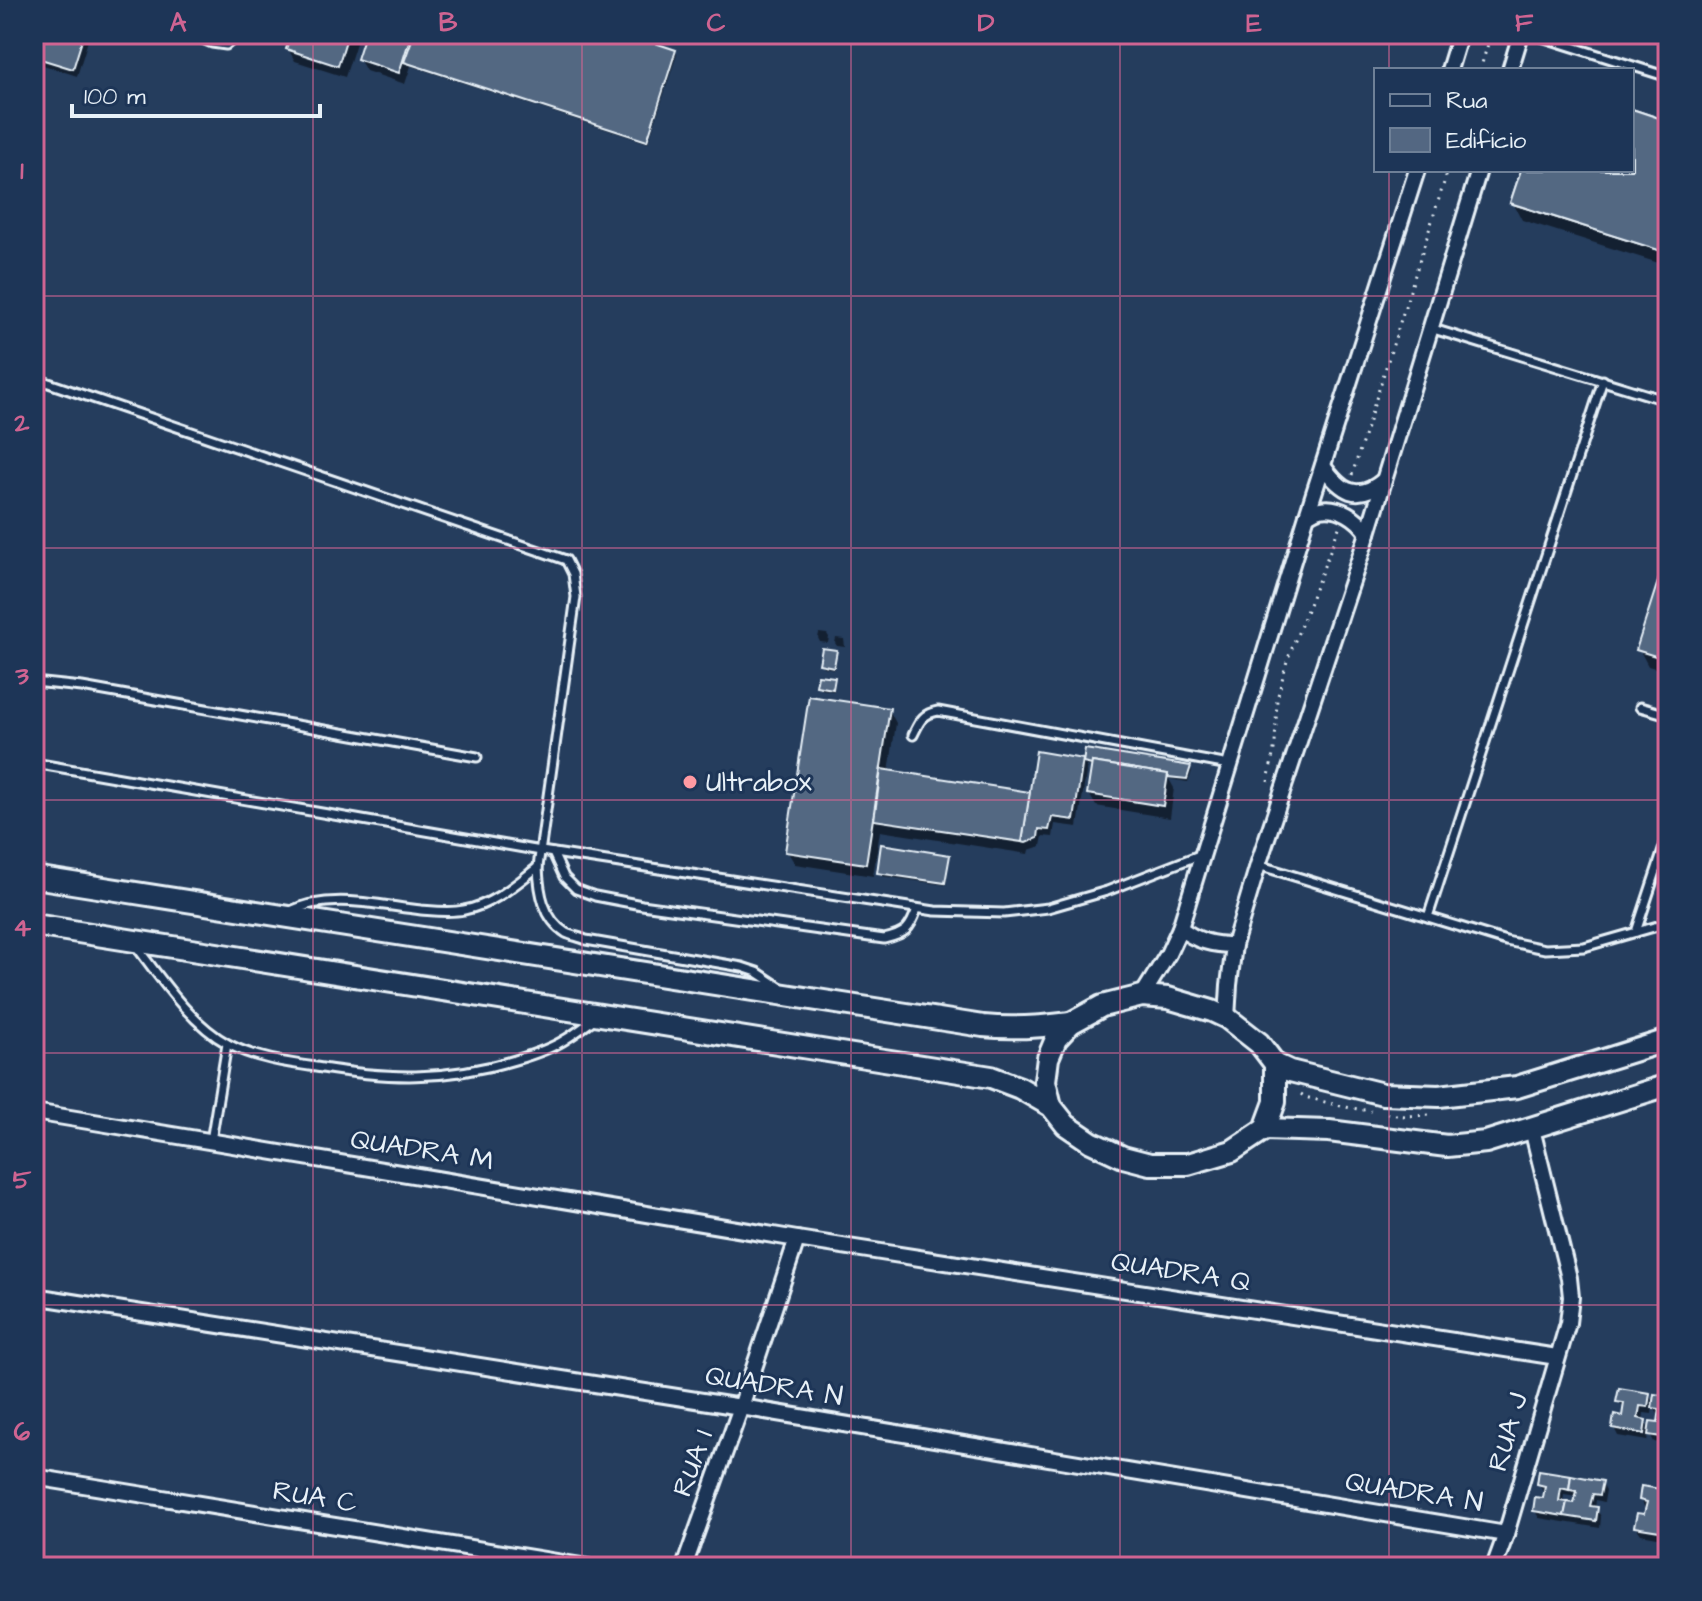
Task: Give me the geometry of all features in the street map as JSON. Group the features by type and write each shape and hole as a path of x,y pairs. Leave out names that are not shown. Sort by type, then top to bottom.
{"main road":[{"path":"34,877 1008,1029 1071,1023"},
{"path":"34,925 991,1077 1020,1088 1051,1106 1066,1125 1091,1142 1123,1157 1150,1164 1188,1164 1232,1151 1265,1129 1329,1131 1447,1146 1486,1142 1668,1085"},
{"path":"1051,1106 1045,1081 1048,1058 1056,1039 1071,1023 1102,1006 1142,996 1193,1004 1227,1018 1259,1043 1275,1064 1290,1071 1383,1094 1439,1096 1517,1087 1668,1040"},
{"path":"1265,1129 1275,1102 1275,1064"}],"street":[{"path":"1450,68 1460,34"},
{"path":"1511,68 1521,34"},
{"path":"1142,996 1180,928 1416,172"},
{"path":"1227,1018 1234,945 1368,533 1478,172"},
{"path":"1323,466 1347,490 1359,493 1371,491 1384,480"},
{"path":"1307,515 1320,509 1345,512 1368,533"},
{"path":"1180,928 1205,942 1234,945"},
{"name":"QUADRA M","path":"36,1116 211,1141 797,1239"},
{"name":"RUA J","path":"1494,1567 1568,1323 1571,1297 1532,1129"},
{"name":"QUADRA Q","path":"797,1239 1557,1357"},
{"name":"RUA I","path":"684,1567 797,1239"},
{"name":"QUADRA N","path":"34,1296 741,1407 1506,1534"},
{"name":"RUA C","path":"34,1477 588,1567"}],"lane":[{"path":"191,34 226,45 239,34"},
{"path":"1532,34 1668,77"},
{"path":"1430,328 1668,401"},
{"path":"34,378 566,560 573,574 576,597 538,867 539,889 544,905 553,921 566,933 586,940 742,967 769,978 791,997"},
{"path":"1428,917 1603,380"},
{"path":"34,682 82,687 477,757"},
{"path":"1640,707 1668,715"},
{"path":"913,735 919,721 928,713 938,711 1231,766"},
{"path":"34,763 553,853 935,911 1004,913 1048,908 1107,891 1204,854"},
{"path":"1636,932 1668,835"},
{"path":"553,853 564,877 576,889 642,905 884,939 906,931 917,909"},
{"path":"1258,865 1506,941 1545,949 1584,947 1668,923"},
{"path":"279,916 314,902 334,900 440,912 465,910 507,891 538,867"},
{"path":"132,941 200,1023 227,1044 261,1057 351,1073 393,1077 453,1075 492,1067 565,1040 599,1015"},
{"path":"211,1141 227,1044"}],"path":[{"path":"1481,68 1491,34"},
{"path":"1347,490 1447,172"},
{"path":"1267,784 1275,744 1277,699 1287,661 1345,512"}],"building":[{"path":"34,34 84,34 73,69 34,57"},
{"path":"291,34 348,34 338,66 286,49"},
{"path":"365,34 411,35 399,73 357,59"},
{"path":"414,34 628,34 676,50 647,141 404,62"},
{"path":"1634,110 1668,121 1668,253 1510,203 1520,172 1634,172"},
{"path":"1634,110 1668,121 1668,253 1510,203 1520,172 1634,172"},
{"path":"1668,550 1668,660 1636,650"},
{"path":"822,648 837,650 834,667 819,664"},
{"path":"818,675 835,677 833,689 816,686"},
{"path":"809,696 890,708 866,864 785,852"},
{"path":"1085,749 1191,766 1187,779 1092,762 1092,765 1083,763"},
{"path":"1036,751 1083,759 1074,820 1052,817 1049,830 1039,829 1038,838 1026,843 1022,842"},
{"path":"1092,762 1168,774 1163,806 1087,794"},
{"path":"881,769 1030,792 1022,842 874,820"},
{"path":"881,844 950,855 945,883 877,873"},
{"path":"1619,1388 1650,1393 1648,1407 1640,1406 1638,1418 1646,1420 1644,1434 1612,1428 1614,1414 1622,1416 1624,1403 1616,1402"},
{"path":"1654,1394 1668,1396 1668,1438 1648,1435 1650,1421 1658,1422 1660,1409 1652,1408"},
{"path":"1539,1470 1571,1475 1569,1490 1561,1488 1559,1501 1567,1502 1564,1516 1533,1511 1535,1497 1543,1498 1545,1486 1537,1484"},
{"path":"1571,1475 1603,1481 1600,1495 1593,1494 1590,1506 1598,1507 1596,1521 1564,1516 1567,1502 1574,1503 1577,1491 1569,1490"},
{"path":"1641,1486 1668,1490 1668,1505 1663,1504 1660,1517 1668,1518 1666,1532 1634,1527 1637,1513 1644,1514 1647,1502 1639,1500"}],"place":[{"name":"Ultrabox","path":"690,782"}]}
